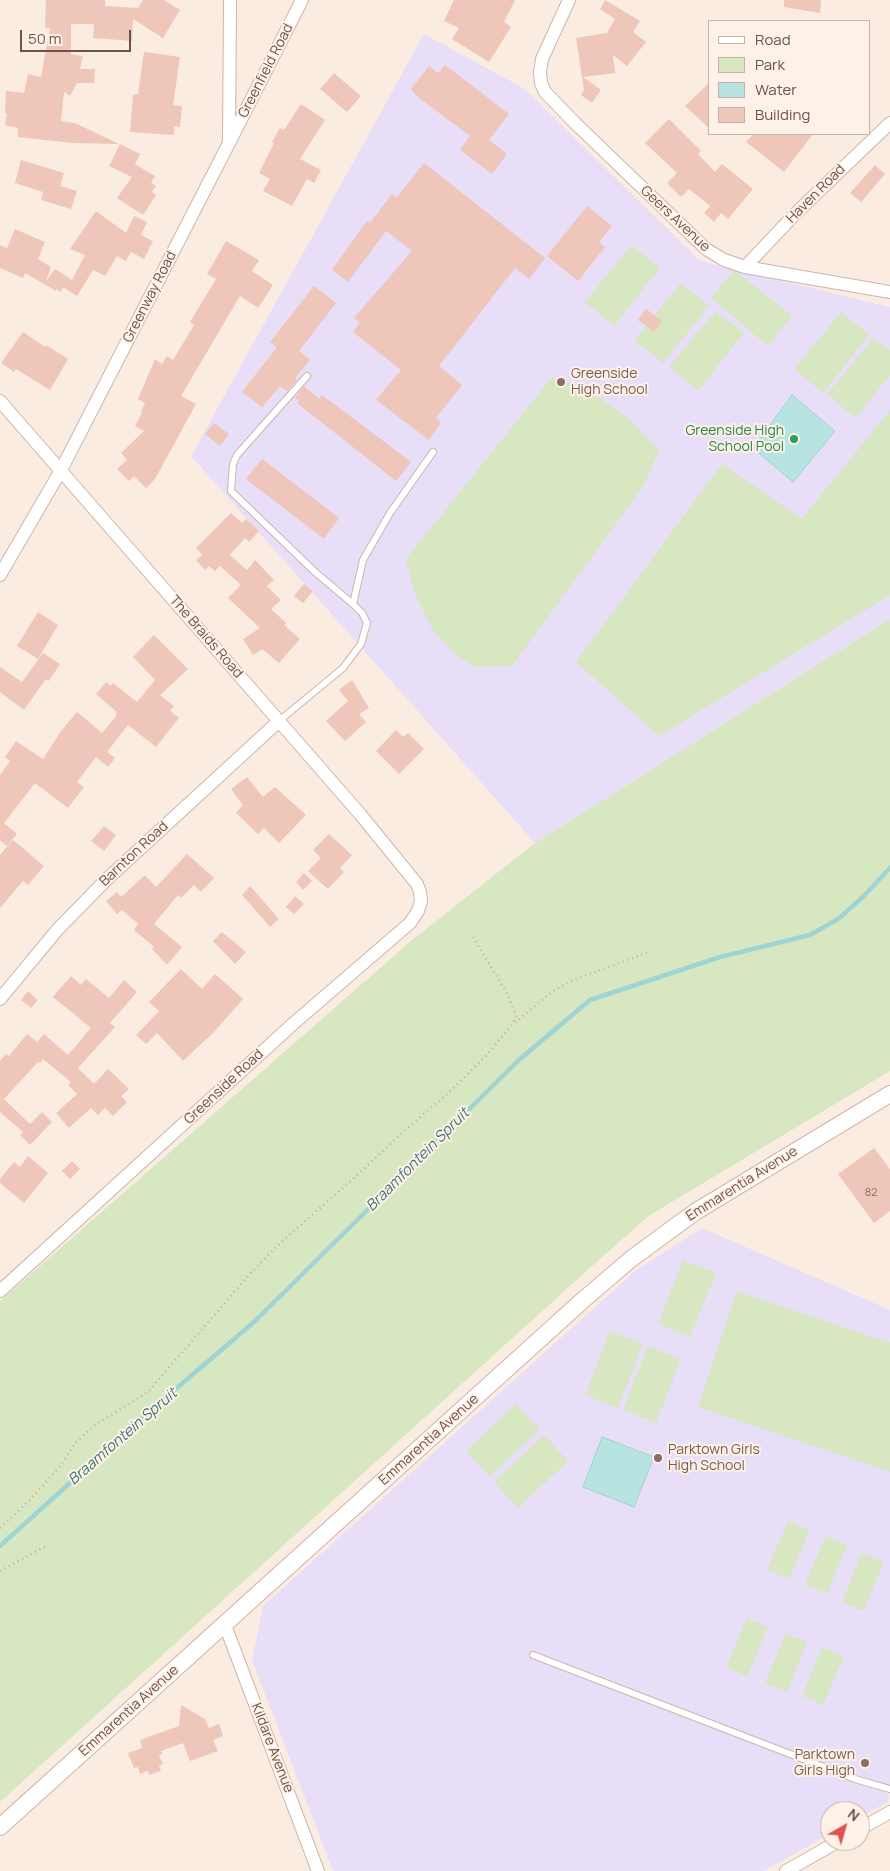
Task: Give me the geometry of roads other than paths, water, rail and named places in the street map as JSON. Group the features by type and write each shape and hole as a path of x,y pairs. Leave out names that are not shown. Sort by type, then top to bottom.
{"street":[{"name":"Greenway Road","path":"0,575 60,472 229,143 230,0"},
{"name":"Greenfield Road","path":"229,143 302,0"},
{"name":"Geers Avenue","path":"569,0 549,43 540,72 541,83 551,100 699,242 714,255 745,267 890,292"},
{"name":"Haven Road","path":"745,267 795,214 890,123"},
{"name":"The Braids Road","path":"0,401 410,874"},
{"name":"Barnton Road","path":"0,999 58,929 107,879 279,721"},
{"name":"Greenside Road","path":"0,1291 294,1023 410,923 418,911 421,901 417,884 410,874"},
{"name":"Emmarentia Avenue","path":"0,1827 582,1301 631,1259 695,1212 890,1094"},
{"name":"Kildare Avenue","path":"225,1625 318,1871"},
{"path":"870,1823 890,1812"},
{"path":"786,1871 821,1851"}],"lane":[{"path":"279,721 343,668 361,644 367,623 362,612 315,572 231,491 233,464 237,455 308,376"},
{"path":"353,604 364,560 390,512 433,452"},
{"path":"534,1655 855,1779 890,1788"}],"water":[{"name":"Greenside High School Pool","path":"792,395 835,431 793,482 753,448"},
{"path":"602,1437 654,1457 634,1507 583,1487"}],"waterway":[{"name":"Braamfontein Spruit","path":"0,1546 143,1417 254,1322 520,1059 590,1000 720,957 810,935 838,919 863,897 890,868"}],"place":[{"name":"Greenside High School","path":"561,382"},
{"name":"Greenside High School Pool","path":"794,439"},
{"name":"Parktown Girls High School","path":"658,1458"},
{"name":"Parktown Girls High","path":"865,1763"}]}
